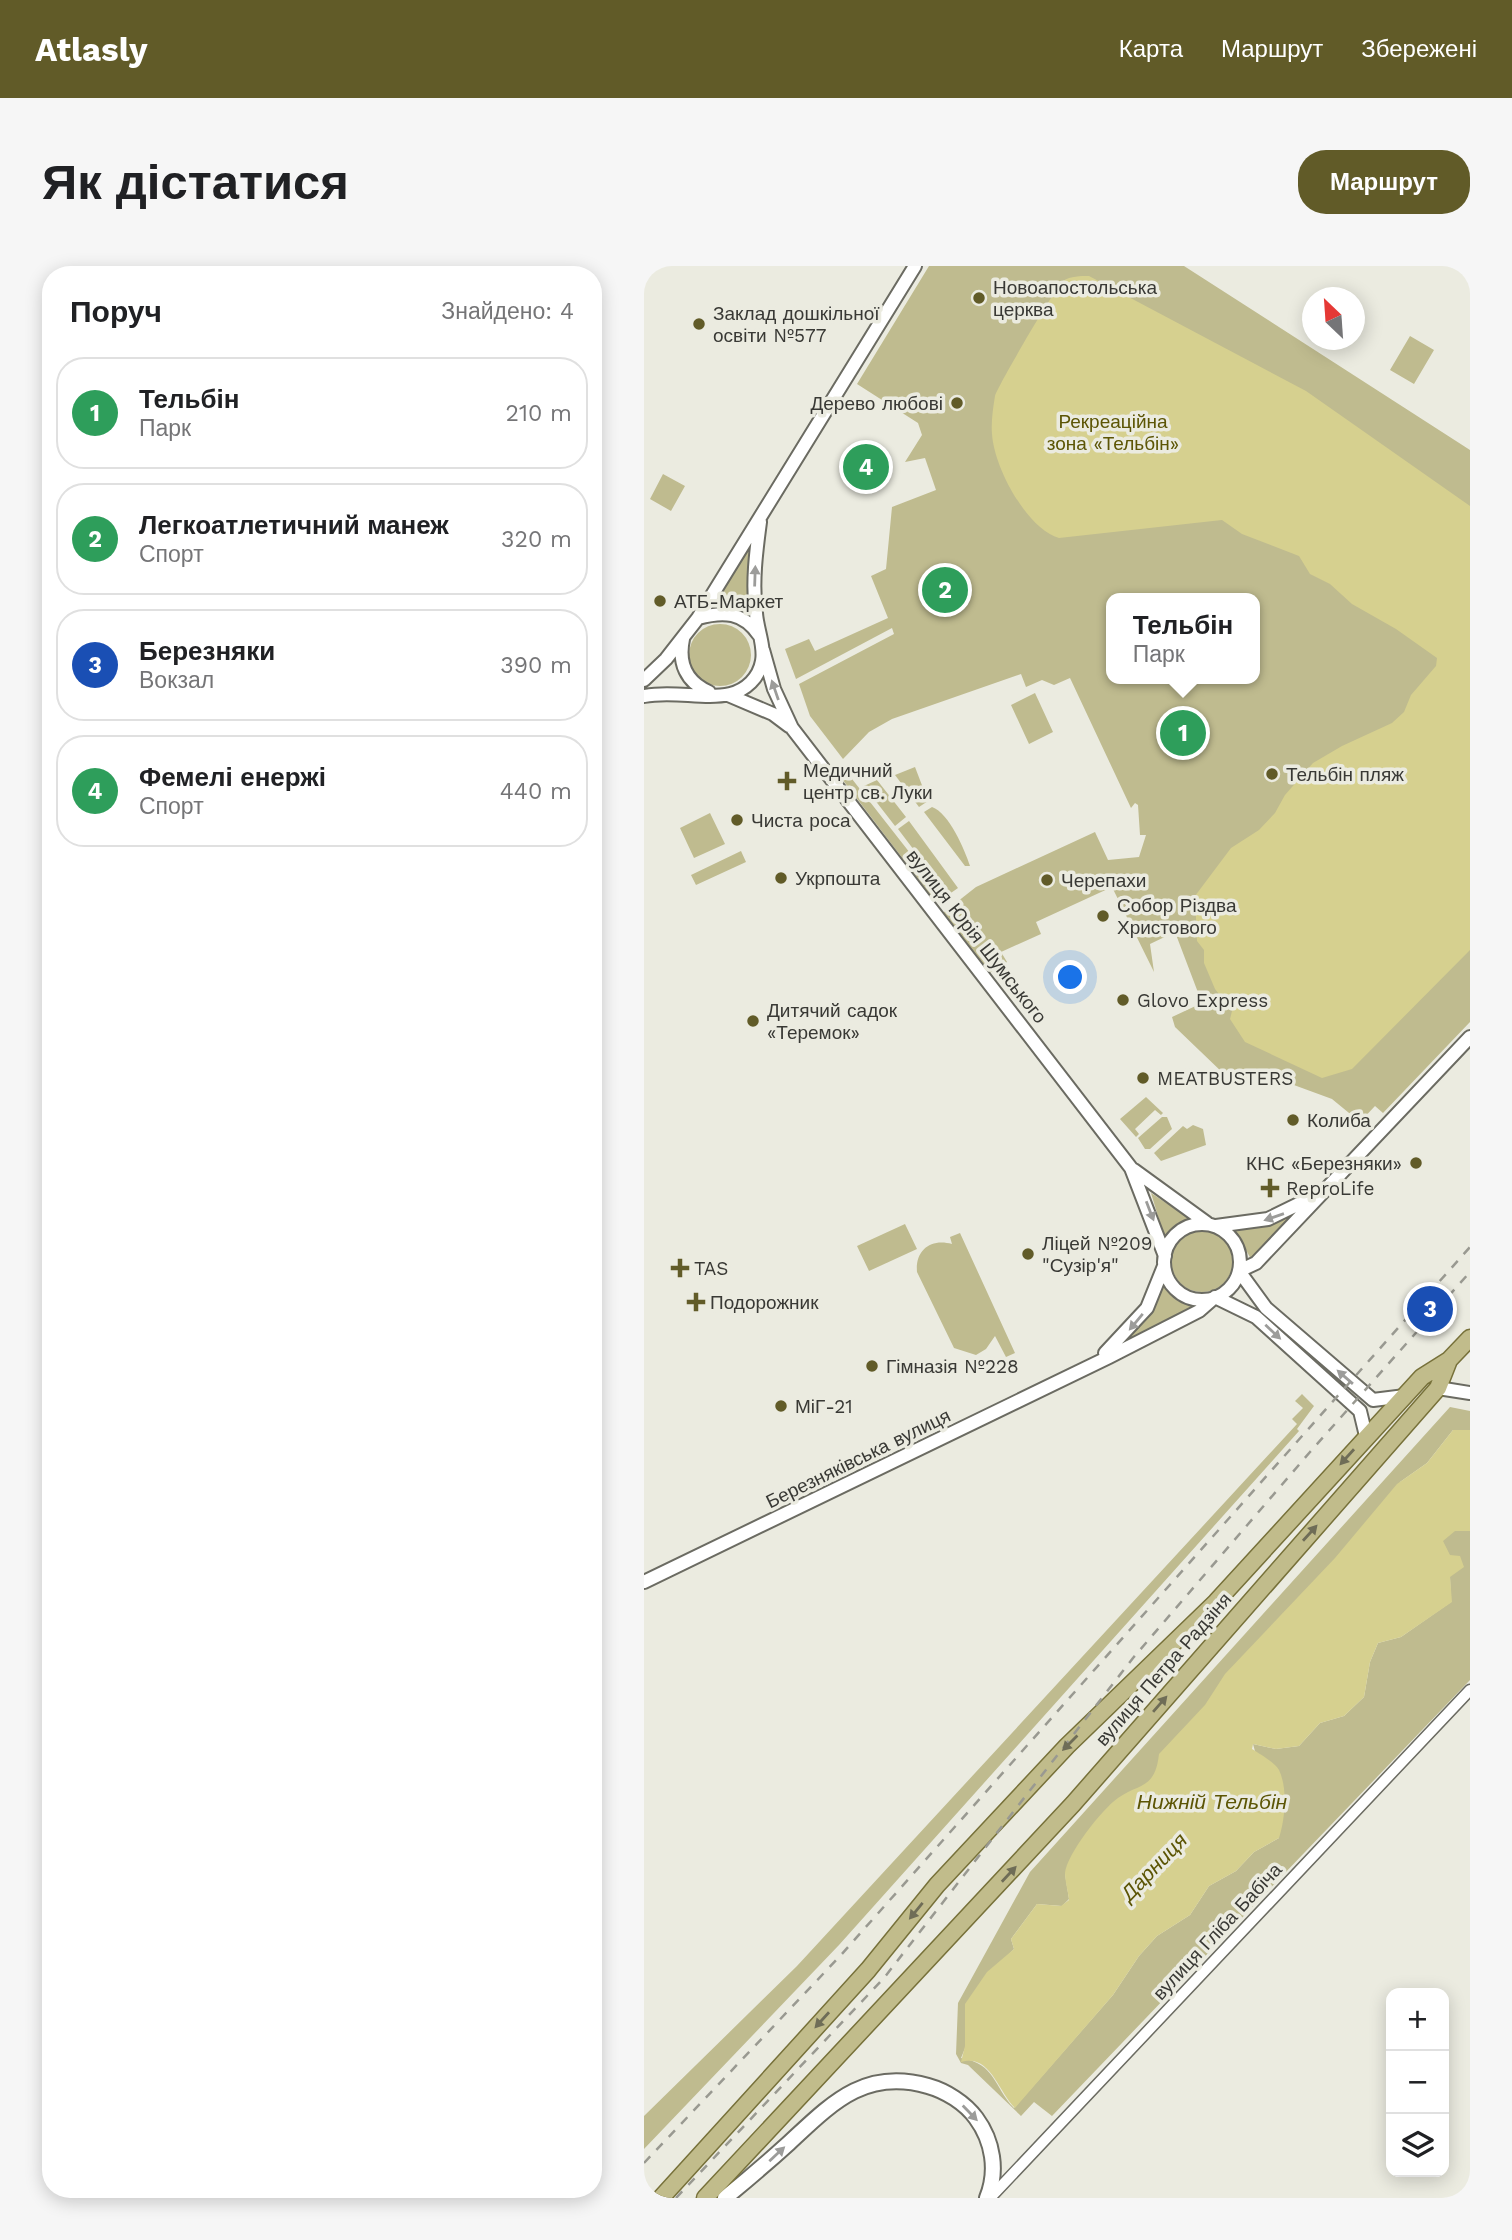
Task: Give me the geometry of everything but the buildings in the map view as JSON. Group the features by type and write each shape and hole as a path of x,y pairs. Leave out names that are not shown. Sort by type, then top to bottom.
{"main road":[{"name":"вулиця Петра Радзіня","path":"661,2198 867,1970 937,1885 1067,1746 1216,1602 1422,1377 1449,1360 1470,1338"},
{"name":"вулиця Петра Радзіня","path":"705,2198 1073,1804 1438,1388 1449,1360"},
{"path":"1216,1602 1221,1617 1234,1619"},
{"path":"725,2198 840,2097 868,2084 886,2081 936,2088 953,2097 975,2116 986,2133 993,2161 989,2198"}],"street":[{"path":"644,680 684,638 698,618 915,266"},
{"path":"644,696 674,692 726,695 750,684 758,673 763,650 754,582 760,518"},
{"path":"698,618 715,613 736,615 745,620 759,635"},
{"path":"684,638 681,659 685,670 691,681 711,693"},
{"name":"вулиця Юрія Шумського","path":"763,650 774,689 792,728 1131,1168 1212,1225"},
{"name":"вулиця Юрія Шумського","path":"726,695 773,714 792,728"},
{"path":"1325,1188 1300,1206 1277,1216 1212,1225 1195,1224 1180,1231 1169,1244 1165,1260 1168,1278 1180,1292 1201,1300 1215,1297 1230,1287 1239,1271 1256,1263 1470,1037"},
{"name":"вулиця Юрія Шумського","path":"1131,1168 1165,1260"},
{"path":"1212,1225 1227,1233 1237,1246 1239,1271 1260,1300 1373,1400 1405,1396"},
{"name":"Березняківська вулиця","path":"1088,1367 1120,1340 1142,1315 1154,1296 1165,1260"},
{"path":"1256,1263 1253,1278 1260,1300"},
{"path":"1215,1297 1244,1310 1260,1321 1360,1411 1366,1436"},
{"name":"Березняківська вулиця","path":"644,1582 1088,1367 1199,1311 1215,1297"},
{"path":"1199,1311 1226,1307 1244,1310"},
{"path":"1438,1388 1470,1393"},
{"name":"вулиця Гліба Бабіча","path":"989,2198 1470,1690"}],"green space":[{"name":"Рекреаційна зона «Тельбін»","path":"929,266 1184,266 1302,342 1302,350 1315,350 1470,450 1470,1022 1383,1113 1375,1106 1360,1122 1332,1099 1256,1071 1243,1087 1225,1075 1175,1027 1172,1017 1202,1003 1175,932 1150,944 1154,972 1112,887 1036,922 1041,934 1001,952 1007,962 988,974 943,913 976,887 1095,832 1108,860 1139,857 1146,835 1140,835 1138,805 1135,803 1131,808 1070,678 1054,685 1042,680 1026,687 1021,674 892,719 869,732 843,759 810,716 799,684 894,634 892,628 796,679 785,649 809,639 815,651 888,618 871,576 886,569 892,507 936,490 925,458 905,462 922,435 918,423 857,384"},
{"path":"1410,336 1434,350 1414,384 1390,370"},
{"path":"663,474 685,486 671,511 650,499"},
{"path":"749,547 748,616 733,607 714,605"},
{"path":"720,624 742,633 751,655 742,677 720,686 698,677 689,655 698,633"},
{"path":"1035,693 1053,732 1029,744 1011,705"},
{"path":"915,767 928,801 919,807 895,775"},
{"path":"845,770 946,899 935,901 842,779"},
{"path":"877,780 906,817 895,826 864,786"},
{"path":"932,807 950,824 970,866 965,866 924,812"},
{"path":"710,813 725,844 694,858 680,828"},
{"path":"909,821 958,888 948,895 898,829"},
{"path":"741,851 746,862 696,885 691,875"},
{"path":"1146,1097 1163,1113 1161,1115 1155,1110 1135,1129 1139,1134 1136,1137 1120,1119"},
{"path":"1162,1117 1167,1117 1172,1129 1150,1149 1145,1149 1138,1138"},
{"path":"1193,1125 1203,1129 1206,1145 1161,1161 1154,1153 1183,1126 1187,1129"},
{"path":"1151,1193 1189,1218 1175,1225 1164,1236"},
{"path":"1303,1208 1254,1260 1251,1259 1234,1229"},
{"path":"905,1224 917,1249 869,1271 857,1246"},
{"path":"1202,1230 1214,1232 1224,1239 1231,1249 1231,1273 1224,1283 1214,1290 1202,1292 1190,1290 1180,1283 1173,1273 1171,1261 1173,1249 1180,1239 1190,1232"},
{"path":"960,1233 1015,1353 1006,1357 995,1336 986,1349 976,1355 954,1348 917,1272 919,1258 926,1248 937,1243 952,1244 950,1237"},
{"path":"1163,1284 1182,1303 1198,1306 1125,1343 1156,1305"},
{"path":"1302,1394 1314,1406 1297,1429 1299,1431 839,1945 644,2149 644,2116 797,1966 1297,1424 1292,1419 1303,1408 1295,1401"},
{"path":"1450,1407 1470,1411 1470,1430 1453,1430 1427,1463 1400,1482 1470,1458 1470,1680 1052,2116 1034,2102 1021,2116 968,2065 961,2063 956,2054 958,2003 1030,1872","holes":["1450,1577 1451,1602 1401,1637 1378,1643 1370,1662 1364,1697 1344,1716 1320,1723 1299,1746 1276,1749 1253,1744 1279,1838 1254,1852 1236,1871 1209,1886 1190,1915 1157,1936 1139,1956 1113,1995 1014,2108 988,2071 981,2065 961,2058 1000,1963 1014,1949 1011,1939 1037,1904 1062,1906 1069,1899 1065,1874 1221,1738"]}],"water":[{"path":"1089,276 1306,391 1470,506 1470,950 1352,1069 1322,1078 1245,1042 1230,1019 1232,1011 1215,989 1204,963 1204,950 1197,941 1195,896 1231,848 1259,830 1313,763 1392,723 1404,712 1411,695 1436,666 1437,658 1396,629 1352,604 1330,584 1310,574 1299,556 1242,534 1222,520 1059,538 1035,522 1005,479 994,448 992,420 995,396 1058,287 1069,278"},
{"name":"Нижній Тельбін","path":"1453,1430 1470,1430 1470,1531 1455,1531 1443,1541 1450,1555 1460,1556 1464,1567 1450,1577 1452,1602 1401,1637 1378,1643 1370,1662 1364,1697 1344,1716 1320,1723 1299,1746 1276,1749 1253,1744 1252,1749 1274,1764 1282,1778 1285,1804 1279,1838 1254,1852 1236,1871 1209,1886 1190,1915 1157,1936 1139,1956 1113,1995 1015,2108 986,2068 971,2061 961,2062 965,2046 965,2004 987,1972 1014,1949 1011,1939 1037,1904 1061,1906 1069,1900 1065,1876 1067,1865 1078,1844 1095,1822 1118,1798 1150,1780 1159,1754 1205,1705 1225,1674 1335,1558 1397,1484 1427,1463"}],"railway":[{"path":"644,2163 841,1955 1470,1247"},
{"path":"676,2198 884,1978 1133,1658 1310,1452 1470,1272"}],"place":[{"name":"Новоапостольська церква","path":"979,298"},
{"name":"Заклад дошкільної освіти №577","path":"699,324"},
{"name":"Дерево любові","path":"957,403"},
{"name":"Фемелі енержі","path":"866,467"},
{"name":"Легкоатлетичний манеж","path":"945,590"},
{"name":"АТБ-Маркет","path":"660,601"},
{"name":"Тельбін","path":"1183,733"},
{"name":"Тельбін пляж","path":"1272,774"},
{"name":"Медичний центр св. Луки","path":"787,781"},
{"name":"Чиста роса","path":"737,820"},
{"name":"Укрпошта","path":"781,878"},
{"name":"Черепахи","path":"1047,880"},
{"name":"Собор Різдва Христового","path":"1103,916"},
{"name":"Glovo Express","path":"1123,1000"},
{"name":"Дитячий садок «Теремок»","path":"753,1021"},
{"name":"MEATBUSTERS","path":"1143,1078"},
{"name":"Колиба","path":"1293,1120"},
{"name":"КНС «Березняки»","path":"1416,1163"},
{"name":"ReproLife","path":"1270,1188"},
{"name":"Ліцей №209 \"Сузір'я\"","path":"1028,1254"},
{"name":"TAS","path":"680,1268"},
{"name":"Подорожник","path":"696,1302"},
{"name":"Березняки","path":"1430,1309"},
{"name":"Гімназія №228","path":"872,1366"},
{"name":"МіГ-21","path":"781,1406"}],"water label":[{"name":"Дарниця","path":"1154,1867"}]}
